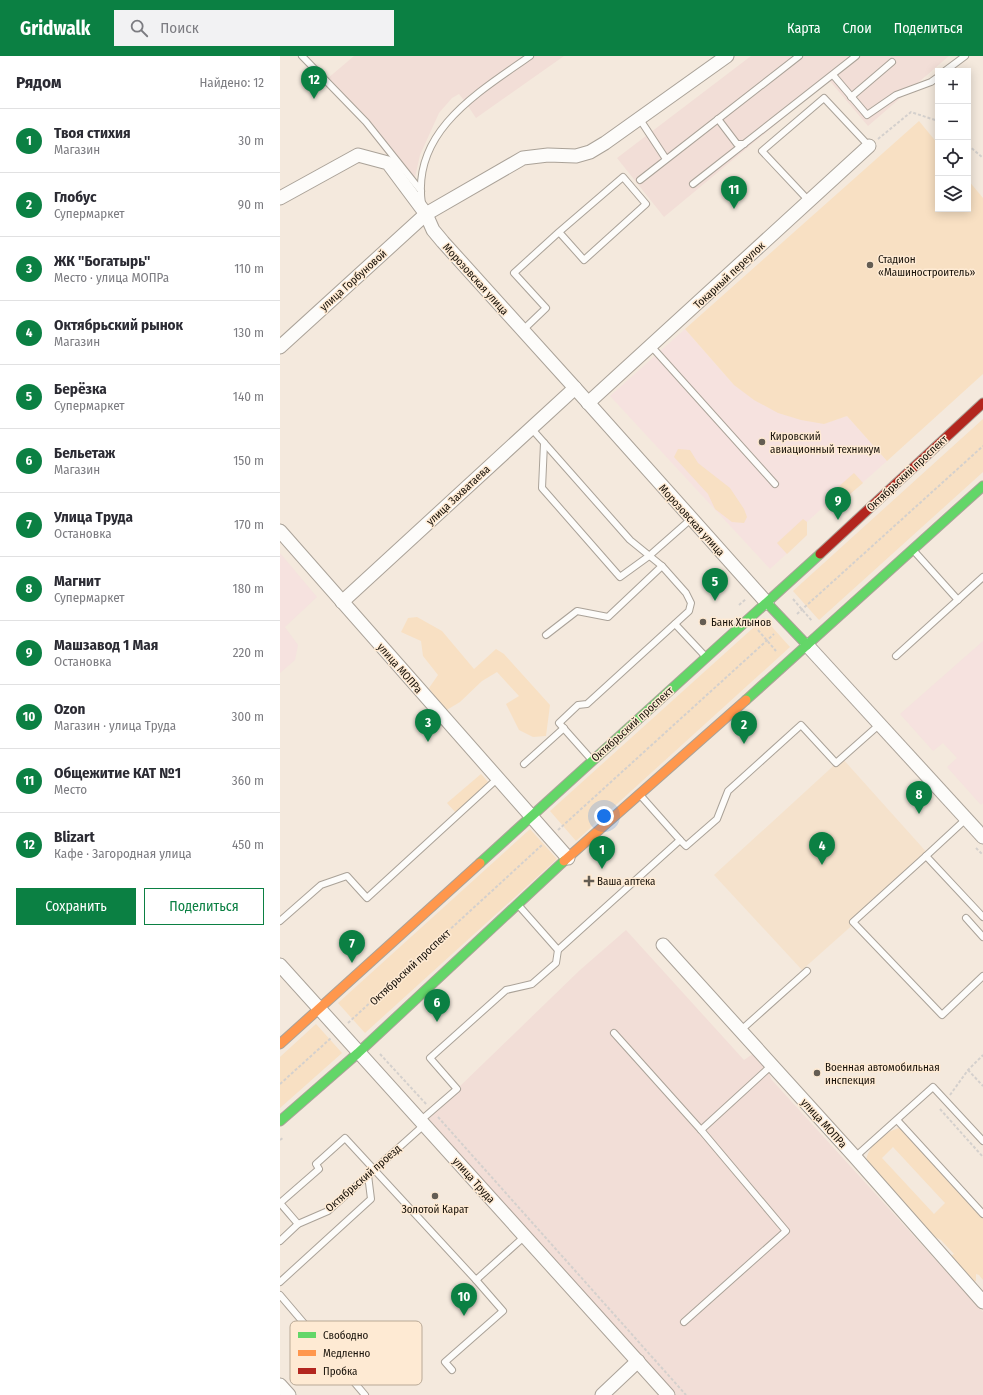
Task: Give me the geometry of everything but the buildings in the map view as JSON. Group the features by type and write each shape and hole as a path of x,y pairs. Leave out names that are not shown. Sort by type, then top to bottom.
{"main road":[{"name":"Октябрьский проспект","path":"280,1044 706,658 983,403"},
{"path":"280,1121 358,1053 517,904 787,664 983,486"},
{"name":"Морозовская улица","path":"767,602 807,646"}],"street":[{"name":"улица Горбуновой","path":"280,347 426,214 523,158 542,155 576,156 590,152 605,143 727,56"},
{"name":"Токарный переулок","path":"588,403 869,146"},
{"name":"Морозовская улица","path":"280,198 358,155 388,163 426,214 433,230 443,242 767,602"},
{"name":"улица Захватаева","path":"342,602 575,388"},
{"name":"улица МОПРа","path":"280,531 568,858"},
{"name":"Морозовская улица","path":"807,646 983,837"},
{"name":"улица МОПРа","path":"663,945 855,1157 983,1302"},
{"name":"улица Труда","path":"280,965 668,1395"},
{"path":"602,1395 638,1361"},
{"path":"280,1385 289,1395"}],"lane":[{"path":"302,56 366,122 421,191"},
{"path":"426,214 421,191 421,181 425,162 434,143 447,122 455,112 475,95 530,56"},
{"path":"640,180 799,56"},
{"path":"693,184 856,56"},
{"path":"949,68 965,56"},
{"path":"851,97 892,62"},
{"path":"833,75 867,115 896,95 931,82 935,79"},
{"path":"809,201 762,151 824,98 869,146"},
{"path":"639,118 666,159"},
{"path":"718,119 737,144 744,144"},
{"path":"523,330 546,308 514,273 559,232 623,177 646,204 584,260 559,232"},
{"path":"651,346 775,484"},
{"path":"531,428 630,540 662,566 686,593 691,603 689,611 675,624 587,704 578,705 559,723 593,760"},
{"path":"544,443 542,488 620,577 649,556 691,519"},
{"path":"912,550 958,600"},
{"path":"546,635 577,611 608,617 662,566"},
{"path":"896,656 983,577"},
{"path":"675,624 706,658"},
{"path":"640,794 686,846 717,819 728,791 801,725 836,764 880,724"},
{"path":"524,764 564,728"},
{"path":"280,921 321,885 347,876 367,898 498,779"},
{"path":"966,819 853,922 942,1015 983,976"},
{"path":"517,904 558,950 680,840"},
{"path":"926,856 983,917"},
{"path":"966,918 983,937"},
{"name":"Октябрьский проезд","path":"280,1241 298,1224 328,1211 375,1169 422,1123 432,1111 457,1089 430,1058 506,990 532,984 556,963 558,950"},
{"path":"740,1031 807,971"},
{"path":"614,1033 701,1130 786,1230 684,1322"},
{"path":"701,1130 772,1065"},
{"path":"855,1157 933,1087 983,1141"},
{"path":"896,1120 983,1214"},
{"path":"298,1224 280,1203 319,1169 316,1164 345,1138 375,1169 503,1311 445,1362 452,1370"},
{"path":"280,1282 371,1199 368,1175"},
{"path":"476,1280 525,1236"},
{"path":"280,1294 303,1321"},
{"path":"357,1385 365,1395"}],"path":[{"path":"869,146 911,112 935,119"},
{"path":"971,148 983,158"},
{"name":"Октябрьский проспект","path":"280,1084 767,640 776,632 788,625 802,609 983,446"},
{"path":"789,595 814,623"},
{"path":"748,619 787,664"},
{"path":"380,1054 686,1395"},
{"path":"983,1055 968,1070 946,1100 938,1107 983,1157"},
{"path":"968,1070 983,1086"}],"shaded area":[{"path":"354,56 564,56 476,118 459,94 452,98 439,113 420,155 414,182 411,185 327,79"},
{"path":"751,56 949,56 868,126 829,80 664,217 617,158"},
{"name":"Стадион «Машиностроитель»","path":"919,121 935,140 935,212 971,212 971,184 983,198 983,374 887,461 847,416 824,424 801,420 778,413 754,400 734,385 685,329"},
{"name":"Кировский авиационный техникум","path":"685,329 734,385 824,424 847,416 887,461 843,500 831,500 807,522 807,535 770,569 610,396"},
{"path":"983,419 983,472 819,620 793,591"},
{"path":"678,449 690,450 698,463 730,488 744,509 747,517 744,523 732,522 715,509 708,494 674,457"},
{"path":"854,473 863,483 843,500 831,500 828,496"},
{"path":"803,519 807,522 807,535 787,554 777,543"},
{"path":"280,553 317,597 285,627 298,645 295,660 280,673"},
{"path":"417,617 442,631 474,669 496,649 504,654 550,705 546,736 533,737 519,730 506,704 519,696 497,672 482,681 460,702 445,711 429,688 438,675 423,656 421,641 401,632 408,618"},
{"path":"764,618 790,647 576,841 550,811"},
{"path":"983,641 983,803 981,805 947,767 957,758 943,743 933,751 900,714"},
{"path":"842,758 930,856 802,970 714,875"},
{"path":"481,774 488,782 457,814 447,803"},
{"path":"530,829 557,859 365,1033 338,1003"},
{"path":"626,930 744,1060 754,1053 768,1068 771,1079 983,1312 983,1395 675,1395 426,1119 580,970"},
{"path":"316,1024 342,1053 280,1108 280,1057"},
{"path":"899,1128 907,1133 983,1218 983,1280 976,1274 976,1281 971,1284 948,1258 954,1254 941,1240 925,1232 866,1165 872,1147 882,1137","holes":["893,1147 945,1203 934,1214 882,1158"]}],"traffic: fast":[{"path":"746,700 983,486"},
{"path":"480,863 820,554"},
{"path":"767,603 807,645"},
{"path":"280,1121 358,1053 564,861"}],"traffic: slow":[{"path":"564,861 746,700"},
{"path":"280,1044 480,863"}],"traffic: jam":[{"path":"820,554 983,403"}],"place":[{"name":"Blizart","path":"314,99"},
{"name":"Общежитие КАТ №1","path":"734,209"},
{"name":"Стадион «Машиностроитель»","path":"870,265"},
{"name":"Кировский авиационный техникум","path":"762,442"},
{"name":"Машзавод 1 Мая","path":"838,520"},
{"name":"Берёзка","path":"715,601"},
{"name":"Банк Хлынов","path":"703,622"},
{"name":"ЖК \"Богатырь\"","path":"428,742"},
{"name":"Глобус","path":"744,744"},
{"name":"Магнит","path":"919,814"},
{"name":"Октябрьский рынок","path":"822,865"},
{"name":"Твоя стихия","path":"602,869"},
{"name":"Ваша аптека","path":"589,881"},
{"name":"Улица Труда","path":"352,963"},
{"name":"Бельетаж","path":"437,1022"},
{"name":"Военная автомобильная инспекция","path":"817,1073"},
{"name":"Золотой Карат","path":"435,1196"},
{"name":"Ozon","path":"464,1316"}]}
